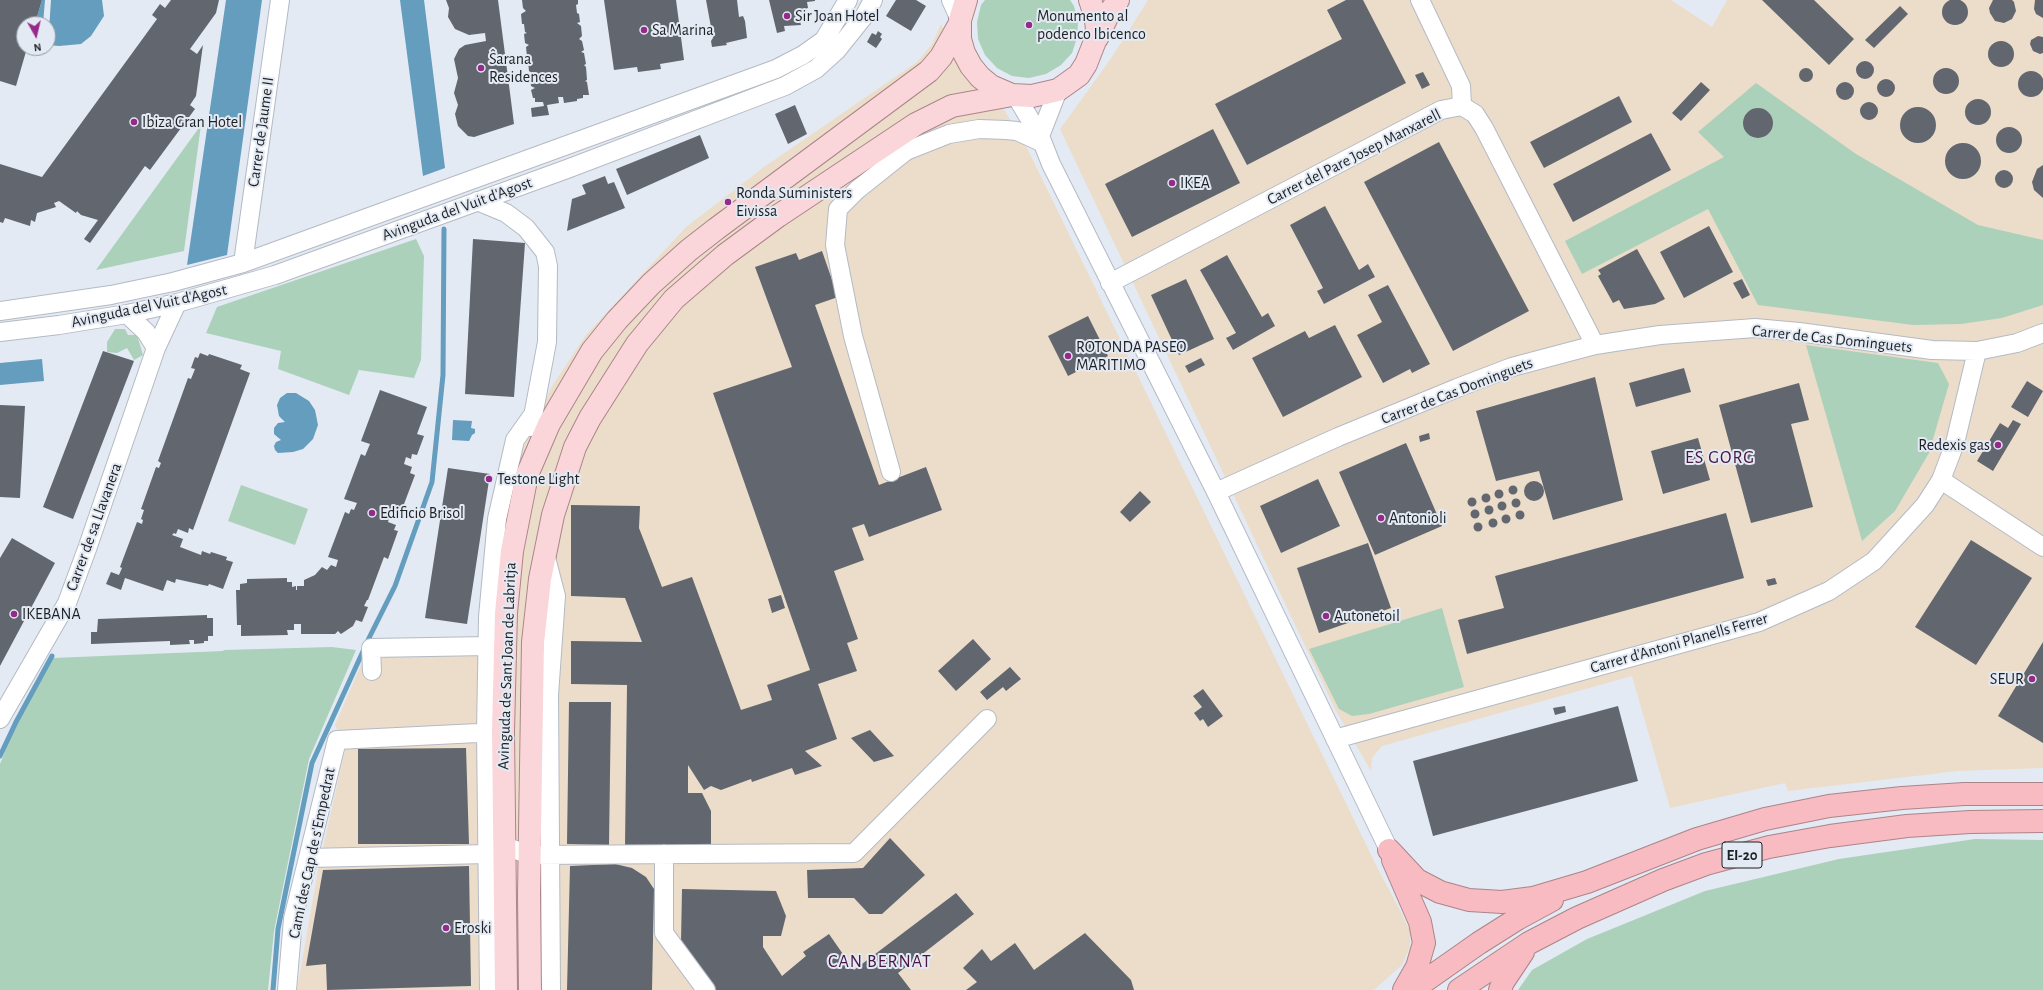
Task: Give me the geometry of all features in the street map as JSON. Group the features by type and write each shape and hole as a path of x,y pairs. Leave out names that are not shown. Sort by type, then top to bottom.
{"highway":[{"name":"EI-20","path":"1412,990 1517,919 1587,882 1697,839 1765,819 1829,806 1902,798 1948,795 2043,794"},
{"name":"EI-20","path":"1459,990 1529,943 1577,918 1663,880 1706,864 1769,847 1830,836 1907,826 1970,822 2043,821"},
{"path":"1389,850 1417,880 1440,892 1469,900 1502,902 1533,898 1587,882"},
{"path":"1389,850 1399,877 1420,922 1424,943 1417,967 1404,990"},
{"path":"1500,990 1503,982 1529,943"}],"main road":[{"path":"1090,0 1095,15 1095,41"},
{"path":"1058,90 1074,79 1086,64 1107,17 1118,0"},
{"path":"962,15 960,39 964,53 971,66 980,77 991,86 1014,95"},
{"name":"Avinguda de Sant Joan de Labritja","path":"506,990 495,848 494,732 512,552 527,475 549,424 588,357 617,320 651,284 689,250 716,229 929,71 941,57 962,15"},
{"name":"Avinguda de Sant Joan de Labritja","path":"530,990 540,855 534,642 545,552 552,515 575,447 607,389 636,344 674,299 725,255 778,216 916,124 952,106 1014,95 1032,96 1058,90"}],"street":[{"name":"Carrer de Jaume II","path":"243,263 280,0"},
{"name":"Avinguda del Vuit d'Agost","path":"0,311 111,295 174,282 243,263 776,69 803,55 824,40 848,0"},
{"name":"Avinguda del Vuit d'Agost","path":"0,332 59,325 127,314 177,303 275,275 785,86 816,68 837,50 866,15 873,0"},
{"path":"951,0 962,15"},
{"path":"1420,0 1461,86 1462,106"},
{"path":"1041,139 1058,90"},
{"path":"1014,95 1041,139 1110,283 1216,492 1389,850"},
{"name":"Carrer del Pare Josep Manxarell","path":"1110,283 1441,110 1462,106 1475,114 1484,128 1595,345"},
{"path":"891,472 853,336 834,245 838,209 857,190 906,151 950,134 979,129 1006,130 1017,131 1041,139"},
{"path":"478,201 506,214 526,228 544,252 548,266 547,342 532,416 527,475"},
{"name":"Carrer de sa Llavanera","path":"0,719 66,603 87,550 156,348 177,303"},
{"path":"127,314 146,332 156,348"},
{"name":"Carrer de Cas Dominguets","path":"1216,492 1338,437 1457,388 1512,367 1595,345 1660,335 1755,328 1799,332 1932,350 1977,351 2017,343 2043,333"},
{"name":"Carrer d'Antoni Planells Ferrer","path":"1335,739 1759,622 1829,591 1874,561 1920,511 1941,480 1955,443 1977,351"},
{"name":"Avinguda de Sant Joan de Labritja","path":"494,732 488,646 488,617 497,519 515,440 532,416"},
{"path":"1941,480 2043,547"},
{"path":"372,671 371,648 488,646"},
{"path":"308,858 495,848 510,848 540,855 854,853 987,720"},
{"name":"Camí des Cap de s'Empedrat","path":"287,990 294,919 337,740 494,732"},
{"name":"Avinguda de Sant Joan de Labritja","path":"489,990 495,848"},
{"path":"664,854 664,933 706,990"},
{"name":"Avinguda de Sant Joan de Labritja","path":"540,855 551,990"}],"shaded area":[{"path":"1148,0 1671,0 1712,27 1727,0 2043,0 2043,768 1958,771 1788,791 1785,783 1670,808 1632,676 1382,746 1372,758 1371,771 1336,711 1060,129 1112,57"},
{"path":"941,24 965,76 1005,111 1028,150 1378,869 1410,931 1410,947 1402,965 1374,990 297,990 318,870 345,750 335,725 367,651 483,635 516,464 552,386 586,335 686,227 764,167 917,62 932,44"}],"green space":[{"path":"985,0 1070,0 1074,6 1078,22 1077,38 1072,53 1061,65 1046,74 1029,78 1012,76 997,68 985,55 978,39 977,22 981,5"},
{"path":"1756,83 1856,154 1978,225 2043,240 2043,305 2002,318 1961,324 1913,325 1758,305 1708,209 1582,274 1565,241 1724,157 1698,132"},
{"path":"201,125 184,251 96,270"},
{"path":"416,239 424,256 421,360 414,378 359,370 349,395 278,369 281,351 206,333 217,307"},
{"path":"115,329 125,329 128,335 137,335 143,355 134,360 127,348 117,353 107,352 107,342"},
{"path":"1806,345 1938,363 1949,384 1929,453 1895,511 1862,541"},
{"path":"241,485 308,509 295,545 228,521"},
{"path":"1442,608 1464,687 1369,714 1352,716 1339,709 1309,649"},
{"path":"332,647 356,650 309,759 274,931 268,990 0,990 0,764 12,734 53,658 224,650"},
{"path":"1975,839 2043,840 2043,990 1518,990 1532,970 1587,939 1705,891 1839,859"}],"water":[{"path":"42,0 45,0 44,16 37,16"},
{"path":"51,0 102,0 104,16 91,36 81,44 56,46 56,16 50,16"},
{"path":"226,0 262,0 227,255 187,265"},
{"path":"400,0 424,0 445,168 423,176"},
{"path":"42,359 44,381 0,385 0,363"},
{"path":"287,393 296,393 309,401 315,410 318,425 313,439 303,449 293,452 278,453 274,446 276,442 281,440 274,434 274,428 278,423 285,422 279,416 277,405 280,398"},
{"path":"453,420 472,421 471,428 475,429 475,433 469,441 452,440"}],"building":[{"path":"1955,-1 1964,3 1968,12 1964,21 1955,25 1946,21 1942,12 1946,3"},
{"path":"0,0 42,0 37,16 16,16 16,56 25,56 16,86 0,81"},
{"name":"Ibiza Gran Hotel","path":"171,0 219,0 216,13 190,49 197,54 203,45 196,96 190,105 195,109 150,170 145,166 90,243 84,239 98,220 81,215 77,211 76,213 59,201 54,203 56,207 37,213 35,222 31,220 30,226 5,218 3,223 0,222 0,164 42,177 157,19 152,15 160,4 165,8"},
{"name":"Ŝarana Residences","path":"446,0 498,0 514,124 474,137 468,136 458,126 455,114 458,105 454,93 458,78 454,59 459,49 465,45 486,41 485,33 469,35 455,29 448,17 449,8"},
{"path":"522,0 578,0 578,4 576,5 580,22 577,23 581,26 582,36 579,39 582,41 584,50 581,52 584,53 586,64 584,65 586,67 587,80 585,81 587,82 589,95 583,95 583,98 577,99 577,101 564,103 563,97 558,97 559,103 547,105 549,115 532,117 531,108 544,106 543,102 535,102 535,98 533,98 531,90 535,88 531,86 530,75 532,73 529,71 528,61 530,59 527,57 526,47 529,45 525,43 524,34 527,33 525,32 524,24 522,24 521,14 526,11 523,8"},
{"name":"Sa Marina","path":"604,0 676,0 684,60 660,64 661,69 638,72 637,67 614,70"},
{"path":"706,0 737,0 739,17 743,16 745,21 747,38 726,43 727,45 712,47 711,41 713,38"},
{"name":"Sir Joan Hotel","path":"769,0 815,1 807,2 808,8 802,10 803,16 799,17 801,25 784,26 785,31 777,33"},
{"path":"896,0 916,0 926,6 911,31 886,16"},
{"path":"1346,0 1363,0 1406,83 1247,165 1215,104 1342,39 1327,10"},
{"path":"1762,0 1814,0 1854,39 1829,65"},
{"path":"1993,0 2012,0 2014,2 2016,11 2012,19 2004,23 1995,21 1989,8"},
{"path":"2035,0 2043,0 2043,18 2036,14 2034,9"},
{"path":"1900,6 1908,14 1874,48 1865,40"},
{"path":"878,31 882,34 880,37 882,39 876,48 867,42 872,33 876,35"},
{"path":"2038,36 2043,37 2043,53 2040,54 2033,51 2030,44 2031,40"},
{"path":"2001,41 2010,45 2014,54 2010,63 2001,67 1992,63 1988,54 1992,45"},
{"path":"1865,61 1871,64 1874,70 1871,76 1865,79 1859,76 1856,70 1859,64"},
{"path":"1803,68 1809,68 1813,72 1813,78 1809,82 1803,82 1799,78 1799,72"},
{"path":"1946,68 1955,72 1959,81 1955,90 1946,94 1937,90 1933,81 1937,72"},
{"path":"2031,71 2040,75 2044,84 2040,93 2031,97 2022,93 2018,84 2022,75"},
{"path":"1423,72 1430,85 1422,89 1415,75"},
{"path":"1886,79 1892,82 1895,88 1892,94 1886,97 1880,94 1877,88 1880,82"},
{"path":"1701,82 1710,90 1681,121 1672,113"},
{"path":"1845,82 1851,85 1854,91 1851,97 1845,100 1839,97 1836,91 1839,85"},
{"path":"1619,96 1632,122 1544,168 1530,142"},
{"path":"1978,99 1987,103 1991,112 1987,121 1978,125 1969,121 1965,112 1969,103"},
{"path":"1869,102 1875,105 1878,111 1875,117 1869,120 1863,117 1860,111 1863,105"},
{"path":"795,105 807,134 788,144 775,114"},
{"path":"1922,107 1931,112 1935,118 1935,132 1931,138 1922,143 1914,143 1905,138 1901,132 1900,121 1905,112 1911,108"},
{"path":"1758,108 1769,112 1773,123 1769,134 1758,138 1747,134 1743,123 1747,112"},
{"path":"2009,127 2018,131 2022,140 2018,149 2009,153 2000,149 1996,140 2000,131"},
{"name":"IKEA","path":"1213,129 1240,183 1132,237 1105,184"},
{"path":"1651,133 1671,170 1573,222 1553,184"},
{"path":"700,135 709,158 627,195 616,169"},
{"path":"1439,142 1529,311 1453,351 1364,182"},
{"path":"1967,143 1976,148 1980,154 1980,168 1976,174 1967,179 1959,179 1950,174 1946,168 1945,157 1950,148 1956,144"},
{"path":"2043,165 2043,198 2034,190 2032,182 2037,169"},
{"path":"2004,170 2010,173 2013,179 2010,185 2004,188 1998,185 1995,179 1998,173"},
{"path":"605,176 608,184 614,182 625,208 567,231 572,199 586,194 582,185"},
{"path":"1325,206 1359,270 1368,264 1375,277 1324,304 1317,291 1323,288 1290,225"},
{"path":"1709,226 1733,272 1684,298 1660,252"},
{"path":"473,239 525,243 514,397 465,394"},
{"path":"1637,249 1665,299 1655,304 1624,309 1619,300 1613,303 1598,276 1601,274 1598,270"},
{"path":"822,251 838,297 815,305 879,485 926,467 942,510 869,537 864,524 852,528 864,560 834,571 858,639 847,643 857,671 818,684 837,739 805,751 822,766 795,775 792,768 752,782 751,779 721,790 711,786 704,790 688,765 688,793 702,793 711,811 711,846 625,846 627,685 571,684 571,641 642,642 625,598 571,596 571,505 640,506 639,528 662,587 692,577 741,710 772,700 767,685 810,670 713,393 792,367 755,267 796,253 799,260"},
{"path":"1227,255 1262,317 1268,313 1275,326 1233,350 1226,338 1236,333 1200,270"},
{"path":"1186,279 1214,339 1179,355 1151,295"},
{"path":"1742,279 1750,295 1742,299 1733,283"},
{"path":"1388,285 1430,364 1412,373 1410,369 1383,383 1357,335 1382,322 1368,295"},
{"path":"1088,316 1108,356 1068,376 1048,336"},
{"path":"1335,325 1362,377 1283,417 1252,358 1305,331 1309,338"},
{"path":"103,351 134,361 73,519 43,507"},
{"path":"200,353 208,356 209,354 242,365 240,369 250,373 193,530 189,528 188,533 178,529 176,534 174,533 172,535 183,539 180,547 201,555 202,551 210,554 211,552 227,557 226,560 233,562 223,589 209,584 208,586 176,579 175,583 167,580 163,591 125,578 121,590 106,584 111,572 119,575 122,568 120,567 137,522 142,524 143,520 141,519 144,510 141,509 156,467 159,468 161,463 158,461 188,378 191,379 195,369 191,368 195,357 198,358"},
{"path":"1201,358 1205,365 1189,373 1185,366"},
{"path":"1684,368 1691,392 1636,407 1629,383"},
{"path":"1595,377 1623,500 1553,520 1539,471 1496,481 1476,411"},
{"path":"2027,381 2043,391 2028,417 2011,407"},
{"path":"1799,383 1809,420 1791,424 1813,507 1751,523 1719,405"},
{"name":"Edificio Brisol","path":"380,390 427,407 417,434 424,436 417,455 412,454 411,459 406,457 404,464 412,467 410,473 415,475 401,512 396,510 394,517 390,515 388,522 396,525 394,530 398,531 388,559 384,557 368,600 364,606 368,607 362,622 356,620 353,626 341,634 338,631 335,634 301,634 301,624 294,624 294,630 287,630 288,635 241,636 241,625 237,625 236,590 240,590 240,584 247,583 247,579 287,578 287,582 292,582 292,587 296,586 297,590 297,586 304,586 304,580 315,575 322,567 327,570 331,565 336,567 338,560 328,557 345,512 349,514 351,509 354,510 357,503 344,499 361,454 365,456 370,444 361,441"},
{"path":"0,405 25,406 20,498 0,497"},
{"name":"Redexis gas","path":"2013,420 2021,424 1993,471 1977,461 2000,423 2008,428"},
{"path":"1429,433 1430,439 1420,442 1419,436"},
{"path":"1698,438 1710,480 1663,494 1651,451"},
{"path":"1406,443 1442,526 1375,555 1339,472"},
{"path":"448,468 490,474 467,624 425,618"},
{"path":"1318,479 1340,526 1281,553 1260,506"},
{"path":"1534,481 1541,484 1544,491 1541,498 1534,501 1527,498 1524,491 1527,484"},
{"path":"1511,486 1515,486 1517,490 1515,494 1511,494 1509,492 1509,488"},
{"path":"1497,490 1501,490 1503,494 1501,498 1497,498 1495,496 1495,492"},
{"path":"1140,491 1151,502 1130,522 1120,512"},
{"path":"1484,494 1488,494 1490,498 1488,502 1484,502 1482,500 1482,496"},
{"path":"1470,498 1474,498 1476,502 1474,506 1470,506 1468,504 1468,500"},
{"path":"1514,499 1518,499 1520,503 1518,507 1514,507 1512,505 1512,501"},
{"path":"1500,502 1504,502 1506,506 1504,510 1500,510 1498,508 1498,504"},
{"path":"1487,506 1491,506 1493,510 1491,514 1487,514 1485,512 1485,508"},
{"path":"1473,510 1477,510 1479,514 1477,518 1473,518 1471,516 1471,512"},
{"path":"1518,511 1522,511 1524,515 1522,519 1518,519 1516,517 1516,513"},
{"path":"1726,513 1744,578 1467,654 1458,620 1504,608 1495,576"},
{"path":"1504,515 1508,515 1510,519 1508,523 1504,523 1502,521 1502,517"},
{"path":"1491,519 1495,519 1497,523 1495,527 1491,527 1489,525 1489,521"},
{"path":"1476,523 1480,523 1482,527 1480,531 1476,531 1474,529 1474,525"},
{"name":"IKEBANA","path":"12,538 55,563 0,666 0,558"},
{"path":"1971,540 2032,578 1976,665 1915,627"},
{"path":"1368,543 1391,608 1319,633 1297,568"},
{"path":"1775,578 1777,584 1768,586 1766,580"},
{"path":"781,595 785,608 772,613 768,599"},
{"path":"207,615 207,618 213,618 213,636 208,636 208,641 204,641 204,643 194,644 194,640 189,640 190,644 170,645 170,641 91,644 91,632 97,632 98,619"},
{"path":"973,639 991,659 956,691 938,671"},
{"name":"SEUR","path":"2043,642 2043,743 1998,716"},
{"path":"1010,667 1021,679 1006,691 1003,687 987,700 980,692"},
{"path":"1203,689 1223,716 1208,727 1203,719 1200,721 1194,713 1202,707 1193,696"},
{"path":"569,702 611,702 609,845 567,844"},
{"path":"1565,706 1566,712 1555,715 1553,708"},
{"path":"1618,706 1638,781 1433,836 1413,761"},
{"path":"870,730 894,756 874,762 851,738"},
{"path":"466,748 469,844 358,844 358,749"},
{"path":"890,838 925,875 882,914 869,914 854,898 808,898 807,870 863,868"},
{"path":"615,864 632,868 646,877 654,889 652,990 567,990 570,866"},
{"path":"469,866 471,986 327,990 326,964 306,966 323,870"},
{"path":"682,889 776,891 786,916 781,936 763,936 763,947 782,976 806,956 803,952 829,934 854,970 956,893 974,914 898,973 911,990 715,990 694,965 681,942"},
{"path":"1085,933 1131,980 1134,990 966,990 977,982 963,968 982,949 991,961 1015,943 1034,970"}],"waterway":[{"path":"273,990 278,929 312,763 370,636 395,586 432,482 443,375 444,229"},
{"path":"0,756 16,722 52,656"}],"place":[{"name":"Sir Joan Hotel","path":"787,16"},
{"name":"Monumento al podenco Ibicenco","path":"1029,25"},
{"name":"Sa Marina","path":"644,30"},
{"name":"Ŝarana Residences","path":"481,68"},
{"name":"Ibiza Gran Hotel","path":"134,122"},
{"name":"IKEA","path":"1172,183"},
{"name":"Ronda Suministers Eivissa","path":"728,202"},
{"name":"ROTONDA PASEO MARITIMO","path":"1068,356"},
{"name":"Redexis gas","path":"1998,445"},
{"name":"Testone Light","path":"489,479"},
{"name":"Edificio Brisol","path":"372,513"},
{"name":"Antonioli","path":"1381,518"},
{"name":"IKEBANA","path":"14,614"},
{"name":"Autonetoil","path":"1326,616"},
{"name":"SEUR","path":"2032,679"},
{"name":"Eroski","path":"446,928"}],"district":[{"name":"ES GORG","path":"1720,458"},
{"name":"CAN BERNAT","path":"880,962"}]}
